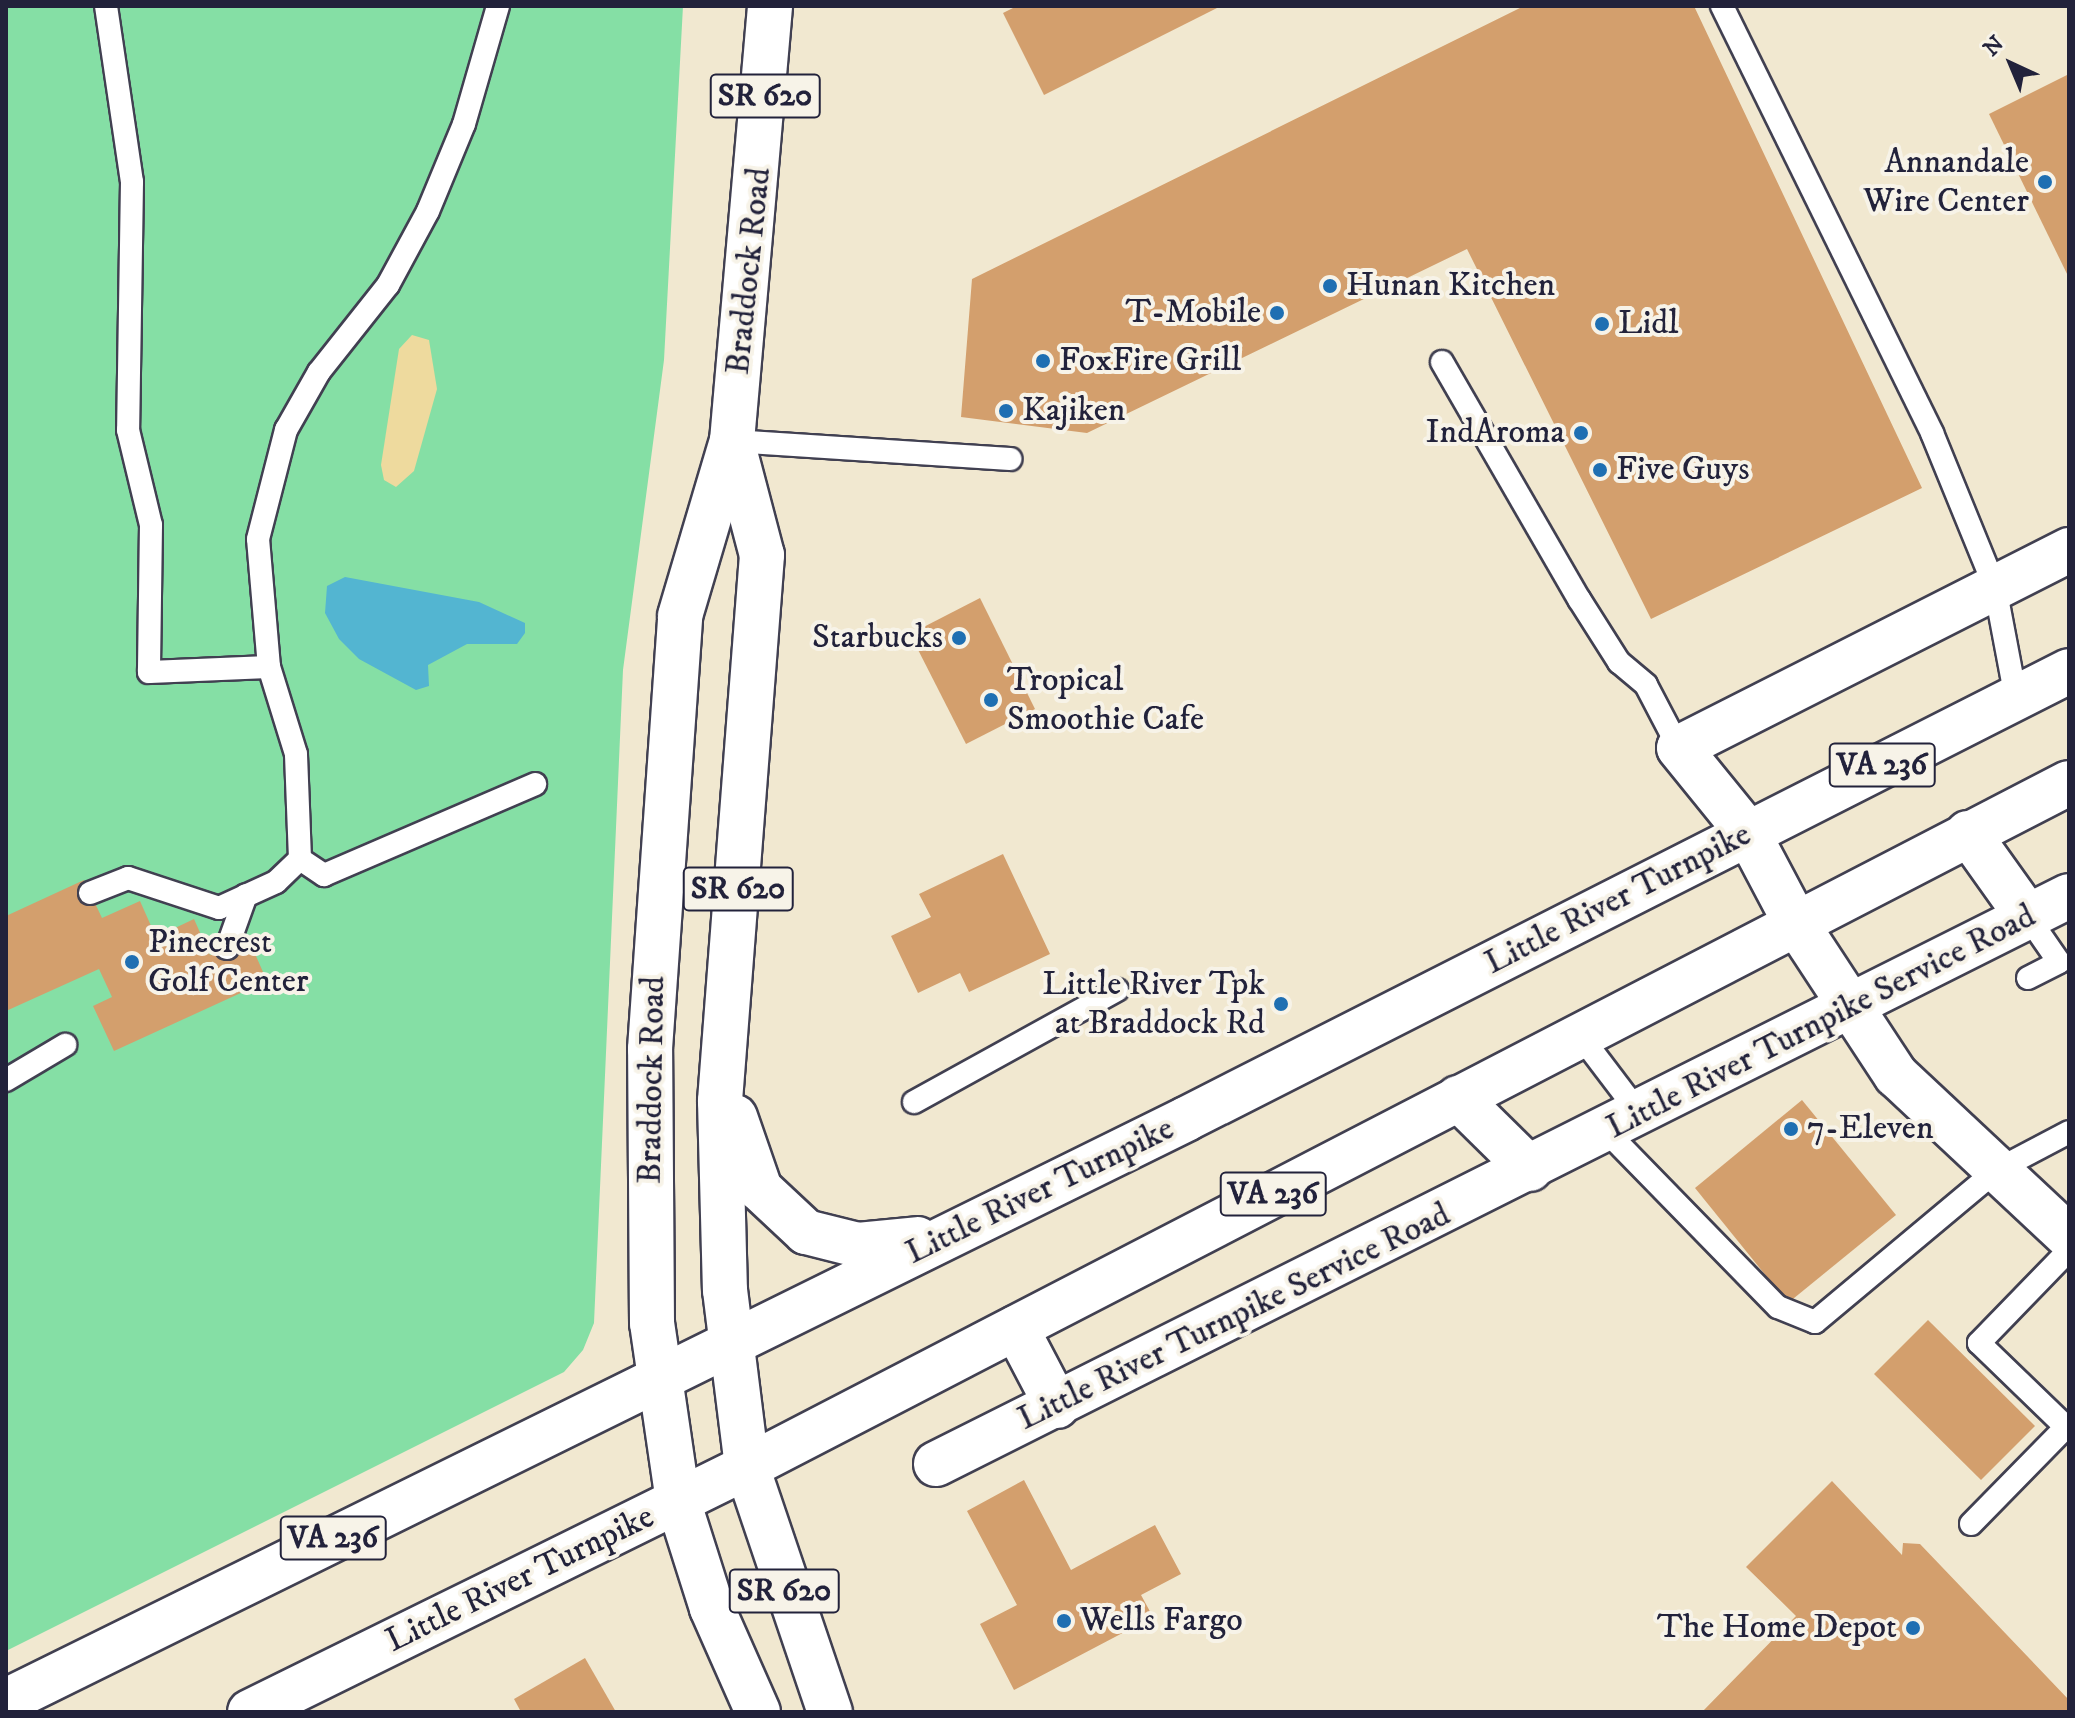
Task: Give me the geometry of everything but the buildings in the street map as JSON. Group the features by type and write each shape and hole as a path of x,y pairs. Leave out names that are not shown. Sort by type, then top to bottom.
{"main road":[{"name":"Braddock Road","path":"758,1712 712,1608 678,1501 652,1323 650,1049 661,855 680,616 732,441 770,6"},
{"name":"Braddock Road","path":"732,441 762,555 723,1057 732,1342 747,1467 830,1712"},
{"path":"2069,550 1679,748 1748,833 1794,920 1896,1075 2069,1237"},
{"name":"Little River Turnpike","path":"6,1701 660,1375 967,1226 2069,671"},
{"name":"Little River Turnpike","path":"250,1712 747,1467 1794,920 2069,783"},
{"path":"1968,833 2028,917"},
{"name":"Little River Turnpike Service Road","path":"936,1464 1530,1169 2069,896"},
{"path":"723,1057 744,1157 778,1211 806,1232 858,1245 967,1226"},
{"path":"1458,1098 1530,1169"},
{"path":"1016,1328 1057,1406"}],"lane":[{"path":"106,6 132,182 128,430 151,525 149,672 269,667"},
{"path":"90,893 128,878 219,908 276,882 300,859 296,754 269,667 258,539 286,430 319,372 388,285 428,211 464,124 498,6"},
{"path":"1722,6 1932,433 1995,587 2016,698"},
{"path":"1442,362 1579,599 1619,662 1646,685 1679,748"},
{"path":"732,441 1010,459"},
{"path":"300,859 324,875 535,784"},
{"path":"227,948 246,895"},
{"path":"2028,917 2064,959 2028,978"},
{"path":"914,1102 1117,990"},
{"path":"1579,1034 1622,1122 1797,1320 1836,1311 1997,1170 2069,1132"},
{"path":"6,1080 65,1045"},
{"path":"1971,1524 2066,1427 1979,1343 2069,1250"}],"green space":[{"path":"6,6 683,6 664,360 623,670 594,1323 583,1350 564,1372 6,1651"}],"sand":[{"path":"412,335 429,340 437,389 414,471 396,487 384,480 381,465 399,349"}],"water":[{"path":"345,577 479,602 525,623 525,633 517,644 467,644 428,665 429,686 416,690 359,659 339,639 325,613 327,586"}],"place":[{"name":"Annandale Wire Center","path":"2045,182"},
{"name":"Hunan Kitchen","path":"1330,286"},
{"name":"T-Mobile","path":"1277,313"},
{"name":"Lidl","path":"1602,324"},
{"name":"FoxFire Grill","path":"1043,361"},
{"name":"Kajiken","path":"1006,411"},
{"name":"IndAroma","path":"1581,433"},
{"name":"Five Guys","path":"1600,470"},
{"name":"Starbucks","path":"959,638"},
{"name":"Tropical Smoothie Cafe","path":"991,700"},
{"name":"Pinecrest Golf Center","path":"132,962"},
{"name":"Little River Tpk at Braddock Rd","path":"1281,1004"},
{"name":"7-Eleven","path":"1791,1129"},
{"name":"Wells Fargo","path":"1064,1621"},
{"name":"The Home Depot","path":"1913,1628"}]}
